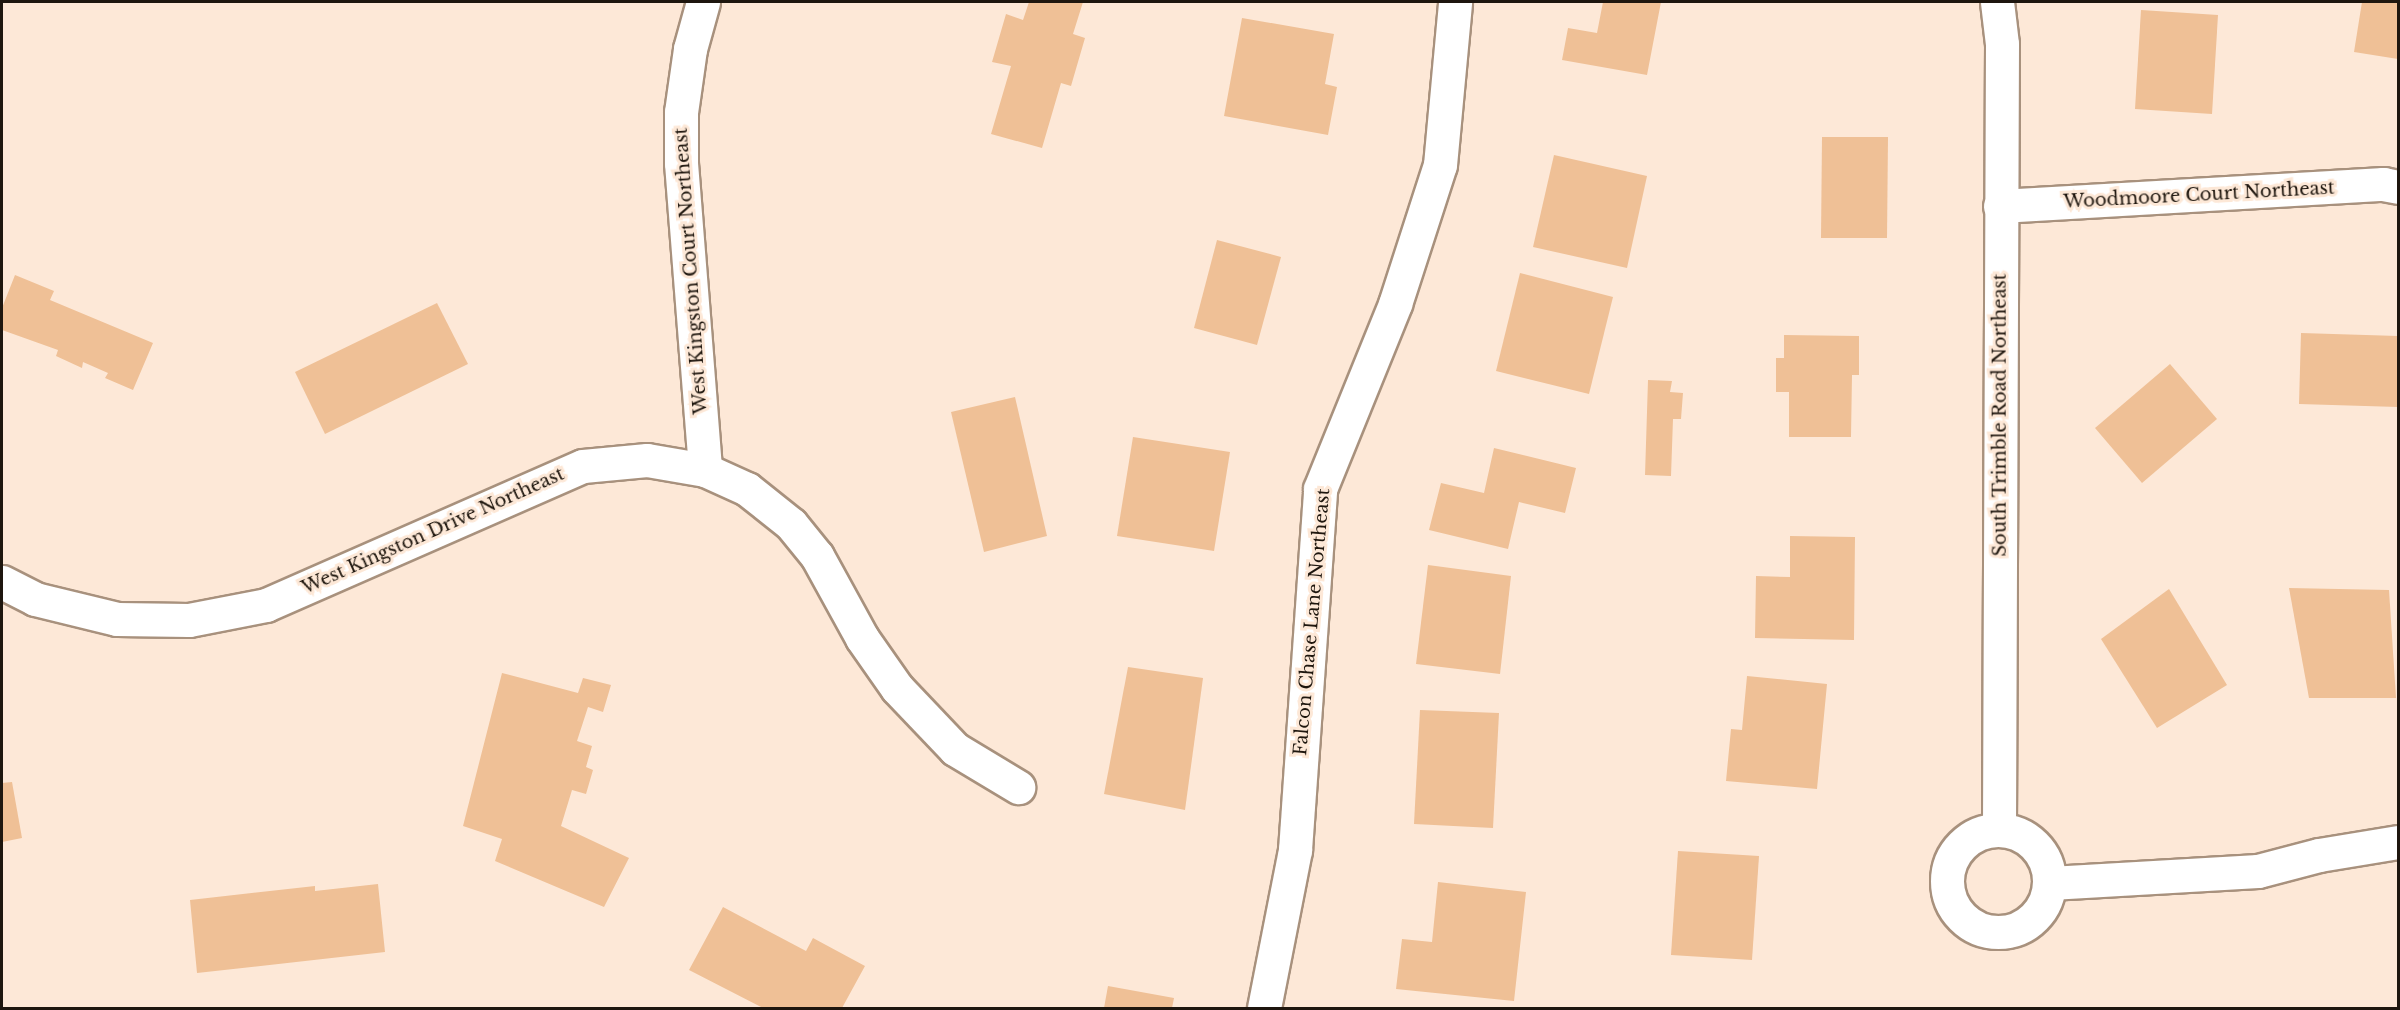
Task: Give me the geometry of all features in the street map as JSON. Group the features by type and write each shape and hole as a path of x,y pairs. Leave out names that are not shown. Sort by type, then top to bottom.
{"street":[{"name":"West Kingston Court Northeast","path":"703,2 690,49 681,112 681,163 705,470"},
{"name":"Falcon Chase Lane Northeast","path":"1264,1008 1295,850 1320,489 1395,304 1440,165 1455,2"},
{"name":"South Trimble Road Northeast","path":"1997,2 2002,44 1999,830"},
{"name":"Woodmoore Court Northeast","path":"2000,206 2383,184 2398,187"},
{"name":"West Kingston Drive Northeast","path":"2,582 35,599 117,619 189,621 266,605 583,465 646,460 705,470 747,489 791,524 817,556 862,638 897,688 955,749 1018,787"},
{"path":"1999,830 2030,840 2048,867 2050,883 2038,915 2008,932 1991,932 1960,917 1947,886 1955,853 1982,832 1999,830"},
{"path":"2050,883 2258,871 2319,855 2398,842"}],"building":[{"path":"1029,2 1083,2 1073,34 1085,38 1071,86 1061,83 1042,148 991,134 1011,66 992,62 1006,14 1023,20"},
{"path":"1603,2 1661,2 1647,75 1562,60 1568,28 1597,33"},
{"path":"2362,2 2398,2 2398,59 2354,52"},
{"path":"2141,10 2218,15 2212,114 2135,109"},
{"path":"1242,18 1334,34 1325,84 1337,87 1328,135 1224,116"},
{"path":"1822,137 1888,137 1887,238 1821,238"},
{"path":"1554,155 1647,176 1627,268 1533,247"},
{"path":"1217,240 1281,257 1257,345 1194,328"},
{"path":"1520,273 1613,297 1589,394 1496,371"},
{"path":"15,275 54,291 50,300 153,343 133,390 105,378 108,373 83,362 82,368 56,356 58,350 2,330 2,308"},
{"path":"437,303 468,364 325,434 295,372"},
{"path":"2301,333 2398,336 2398,407 2299,404"},
{"path":"1784,335 1859,336 1859,375 1852,375 1851,437 1789,437 1789,392 1776,392 1776,358 1784,358"},
{"path":"2170,364 2217,419 2142,483 2095,428"},
{"path":"1648,380 1672,381 1670,392 1683,393 1681,419 1673,419 1671,476 1645,475"},
{"path":"1015,397 1047,536 984,552 951,412"},
{"path":"1133,437 1230,452 1214,551 1117,536"},
{"path":"1494,448 1576,468 1565,513 1519,502 1508,549 1429,530 1441,483 1484,493"},
{"path":"1790,536 1855,537 1854,640 1755,638 1756,576 1790,577"},
{"path":"1428,565 1511,576 1500,674 1416,664"},
{"path":"2289,588 2389,590 2396,698 2309,698"},
{"path":"2169,589 2227,685 2157,728 2101,639"},
{"path":"1128,667 1203,678 1185,810 1104,794"},
{"path":"502,673 578,693 583,678 611,685 603,712 588,707 577,741 592,746 586,767 593,770 586,794 572,790 561,826 629,858 604,907 495,861 502,839 463,826"},
{"path":"1747,676 1827,684 1817,789 1726,781 1731,729 1742,730"},
{"path":"1420,710 1499,713 1493,828 1414,824"},
{"path":"12,782 22,838 2,842 2,783"},
{"path":"1678,851 1759,856 1752,960 1671,955"},
{"path":"1438,882 1526,892 1514,1001 1396,989 1402,939 1432,942"},
{"path":"378,884 385,952 197,973 190,900 315,886 315,891"},
{"path":"723,907 806,951 813,938 865,966 842,1008 763,1008 689,970"},
{"path":"1108,986 1174,998 1172,1008 1104,1008"}]}
